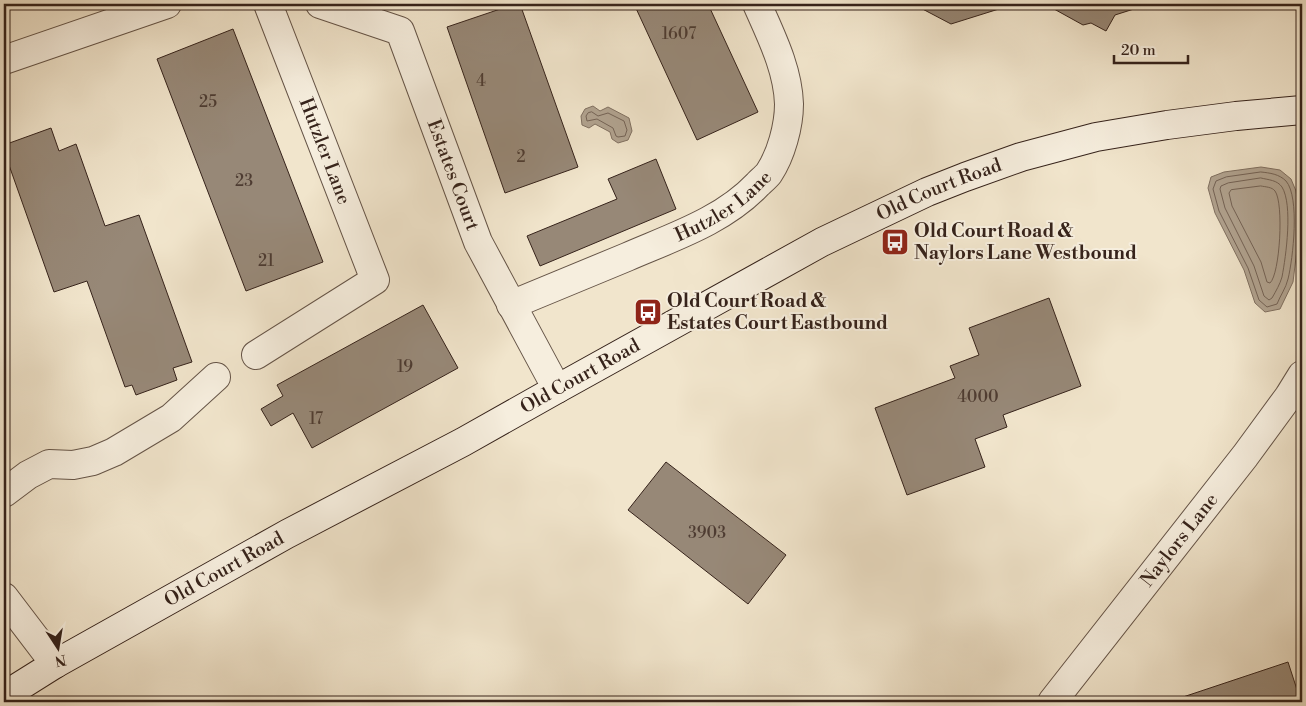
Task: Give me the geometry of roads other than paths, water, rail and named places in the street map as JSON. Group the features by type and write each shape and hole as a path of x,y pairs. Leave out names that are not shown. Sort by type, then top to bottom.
{"street":[{"path":"4,60 167,4"},
{"name":"Hutzler Lane","path":"256,355 374,280 268,4"},
{"name":"Estates Court","path":"320,4 400,31 478,242 557,389"},
{"name":"Hutzler Lane","path":"511,305 694,228 726,212 747,195 769,173 780,152 787,125 789,104 784,72 777,48 757,4"},
{"name":"Old Court Road","path":"4,696 55,664 287,534 464,442 822,242 926,192 965,176 1021,157 1096,137 1167,124 1302,110"},
{"name":"Naylors Lane","path":"1052,702 1245,456 1302,375"},
{"path":"4,493 28,475 49,464 73,465 92,461 114,452 171,418 216,377"},
{"path":"4,597 55,664"}],"water":[{"path":"593,106 600,111 608,107 629,118 632,131 628,140 618,143 612,139 610,132 595,124 589,128 582,125 581,116 585,109"},
{"path":"1261,167 1280,170 1291,179 1296,191 1299,212 1293,282 1280,309 1265,312 1255,303 1244,270 1215,213 1208,188 1211,177 1224,172"}],"place":[{"name":"Old Court Road & Naylors Lane Westbound","path":"895,242"},
{"name":"Old Court Road & Estates Court Eastbound","path":"648,312"}]}
